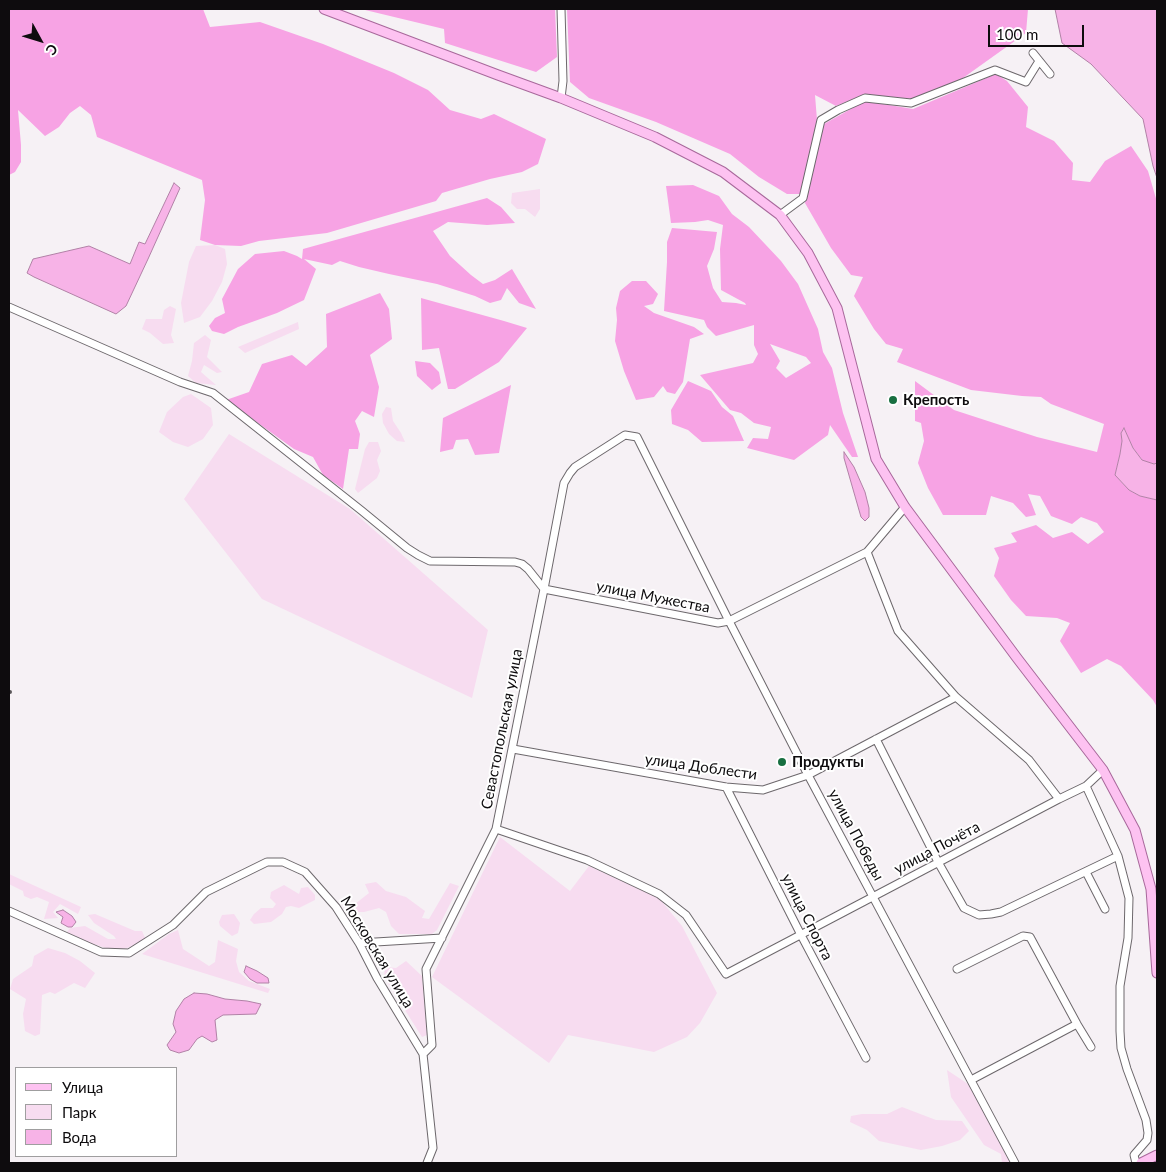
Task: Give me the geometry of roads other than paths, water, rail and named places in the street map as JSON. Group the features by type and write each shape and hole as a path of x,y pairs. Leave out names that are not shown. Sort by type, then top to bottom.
{"main road":[{"path":"324,9 561,98 655,137 723,172 780,216 808,253 837,308 876,459 905,507 1103,770 1135,830 1151,889 1157,972"},
{"path":"1142,1163 1157,1155"}],"street":[{"path":"561,9 563,81 561,98"},
{"path":"1032,53 1050,74"},
{"path":"780,216 804,198 822,120 838,110 865,98 911,103 995,70 1026,82 1039,61"},
{"path":"9,307 180,382 213,393 407,548 430,561 515,562 522,564 528,569 544,589"},
{"name":"Севастопольская улица","path":"422,1054 432,1045 426,969 496,829 564,483 575,467 625,435 637,437"},
{"name":"улица Победы","path":"637,437 808,775 1015,1163"},
{"name":"улица Мужества","path":"544,589 718,623 729,621 867,552 905,507"},
{"path":"867,552 898,631 956,697 1029,760 1059,799"},
{"name":"улица Доблести","path":"513,749 726,787 763,790 808,775 956,697"},
{"path":"876,739 938,862 964,908 979,915 1001,912 1118,856"},
{"name":"улица Почёта","path":"496,829 587,860 659,894 686,915 726,974 1086,786 1103,770"},
{"path":"1086,786 1118,856 1129,898 1128,938 1120,986 1121,1048 1146,1120 1148,1132 1147,1140 1134,1155 1136,1163"},
{"name":"улица Спорта","path":"726,787 800,935 866,1058"},
{"name":"Московская улица","path":"9,910 101,952 129,952 173,925 206,892 267,862 283,862 305,872 336,907 422,1054"},
{"path":"1086,872 1104,909"},
{"path":"957,970 1023,936 1030,937 1091,1047"},
{"path":"359,944 442,938"},
{"path":"971,1080 1077,1024"},
{"path":"422,1054 433,1148 427,1163"}],"water":[{"path":"1055,9 1157,9 1157,178 1143,119 1091,64 1062,43"},
{"path":"174,183 180,188 126,306 116,314 27,273 33,259 89,246 130,264 139,242 145,244"},
{"path":"1124,428 1133,448 1142,460 1154,464 1157,463 1157,500 1140,496 1129,490 1115,475 1122,441 1121,433"},
{"path":"844,452 854,467 865,492 869,517 865,521 861,517 844,458"},
{"path":"63,910 72,916 76,922 72,927 61,923 63,917 56,912"},
{"path":"246,966 268,978 269,983 257,983 250,979 244,972"},
{"path":"194,993 261,1004 256,1014 223,1015 215,1020 217,1040 212,1042 202,1036 197,1039 189,1050 179,1053 170,1050 167,1045 176,1032 173,1024 176,1011 184,999"}],"place":[{"name":"Крепость","path":"893,400"},
{"name":"Продукты","path":"782,762"}]}
